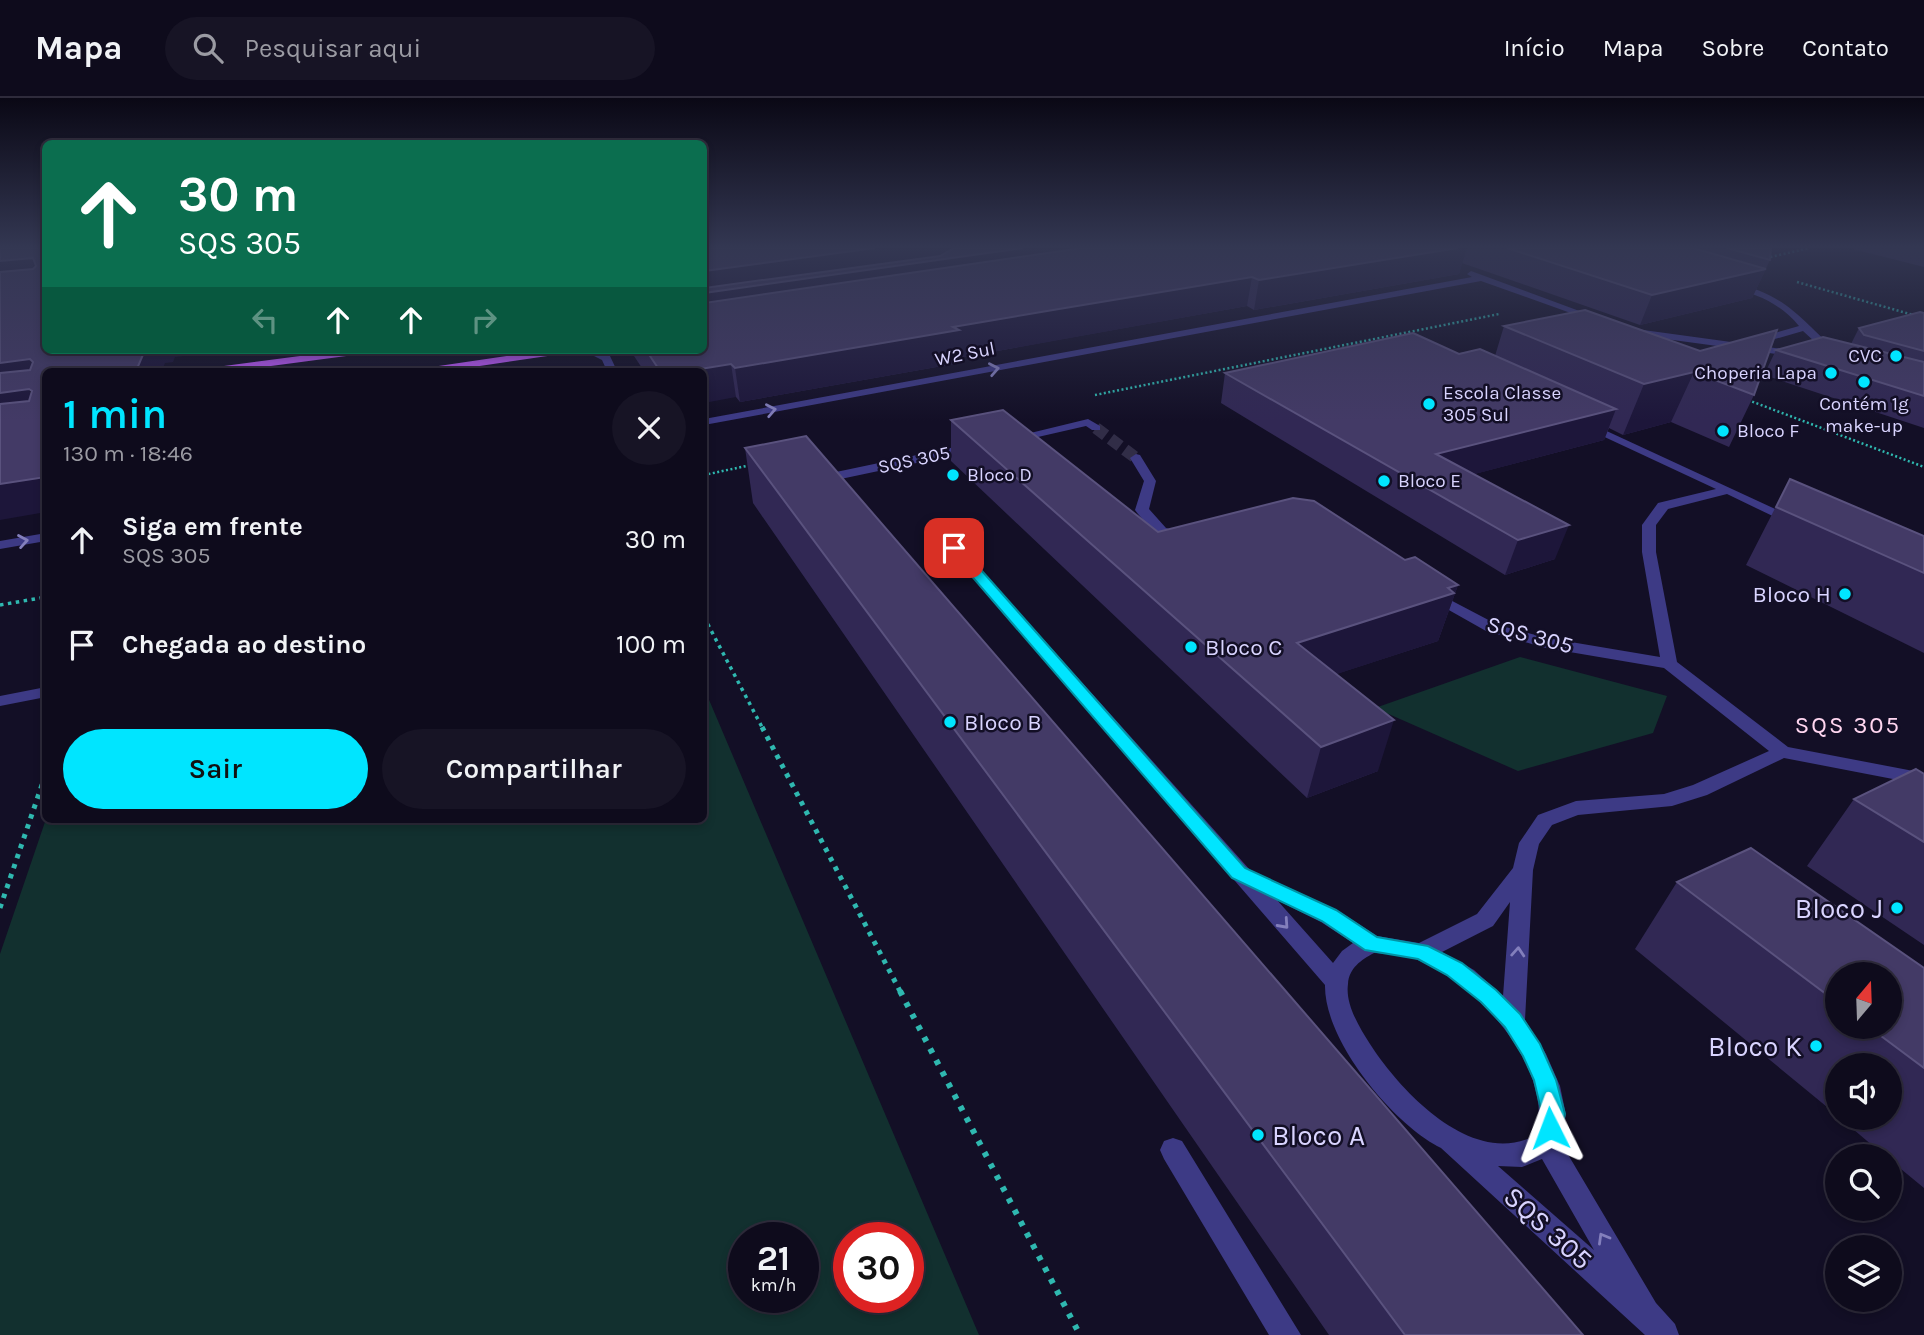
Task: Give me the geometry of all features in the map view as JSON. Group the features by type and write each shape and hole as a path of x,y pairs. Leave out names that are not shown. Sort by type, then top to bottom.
{"main road":[{"path":"232,368 339,354"},
{"path":"445,368 541,354"}],"street":[{"name":"W2 Sul","path":"707,421 1331,306"},
{"path":"1559,306 1608,324"},
{"path":"1619,328 1671,338 1839,358 1812,339 1783,306"},
{"path":"1737,345 1804,328"},
{"path":"596,354 606,358 611,368"},
{"name":"SQS 305","path":"813,481 1088,422 1096,428"},
{"path":"1579,422 1801,524"},
{"path":"1136,458 1150,481 1142,510 1161,531 1197,539"},
{"path":"1669,664 1649,552 1649,525 1663,506 1728,490"},
{"path":"0,545 42,538"},
{"path":"954,548 1336,982"},
{"name":"SQS 305","path":"1416,587 1492,628 1546,643 1669,664 1782,752 1924,779"},
{"path":"0,702 42,693"},
{"path":"1513,1020 1523,870 1529,843 1545,820 1576,808 1665,801 1700,790 1782,752"},
{"path":"1421,952 1485,920 1523,870"},
{"path":"1239,873 1329,916 1372,944 1421,952 1454,969 1489,996 1513,1020 1532,1051 1545,1080 1554,1114 1547,1143 1520,1156 1486,1151 1447,1138 1414,1117 1368,1063 1351,1035 1338,1001 1336,982 1349,954 1372,944"},
{"name":"SQS 305","path":"1447,1138 1657,1327"},
{"name":"SQS 305","path":"1547,1143 1657,1327"},
{"path":"1173,1150 1286,1335"}],"path":[{"path":"1087,397 1539,306"},
{"path":"1744,399 1924,467"},
{"path":"707,474 758,464"},
{"path":"0,605 42,598"},
{"path":"707,623 1080,1335"},
{"path":"0,908 42,785"}],"green space":[{"path":"1520,657 1667,696 1653,733 1518,771 1375,708"},
{"path":"707,695 979,1335 0,1335 0,954 45,823 707,823"}],"building":[{"path":"0,306 42,306 42,354 143,354 137,368 42,368 42,478 0,484 0,404 29,401 32,391 29,389 0,393 0,373 30,370 33,362 30,359 0,363"},
{"path":"707,306 1079,306 953,327 959,330 735,368 731,364 706,368 658,368 649,354 707,354"},
{"path":"1585,310 1700,351 1777,330 1754,395 1694,372 1644,384 1504,326"},
{"path":"1924,313 1924,351 1864,335 1859,328"},
{"path":"1413,333 1459,354 1480,349 1616,409 1436,454 1569,525 1518,540 1225,373"},
{"path":"1823,337 1924,362 1924,396 1776,350"},
{"path":"1003,410 1158,532 1293,498 1314,501 1405,560 1415,557 1458,585 1448,588 1454,593 1297,643 1394,720 1321,747 951,420"},
{"path":"806,436 1583,1335 1405,1335 745,448"},
{"path":"1790,479 1924,536 1924,573 1776,507"},
{"path":"1916,769 1924,774 1924,842 1854,799"},
{"path":"1751,848 1924,968 1924,1068 1886,1040 1902,1040 1902,962 1825,962 1825,993 1677,882"}],"tunnel":[{"path":"1096,428 1136,458"}],"place":[{"name":"CVC","path":"1896,356"},
{"name":"Choperia Lapa","path":"1831,373"},
{"name":"Contém 1g make-up","path":"1864,382"},
{"name":"Escola Classe 305 Sul","path":"1429,404"},
{"name":"Bloco F","path":"1723,431"},
{"name":"Bloco D","path":"953,475"},
{"name":"Bloco E","path":"1384,481"},
{"name":"Bloco H","path":"1845,594"},
{"name":"Bloco C","path":"1191,647"},
{"name":"Bloco B","path":"950,722"},
{"name":"Bloco J","path":"1897,908"},
{"name":"Bloco K","path":"1816,1046"},
{"name":"Bloco A","path":"1258,1135"}],"district":[{"name":"SQS 305","path":"1848,725"}],"route":[{"path":"954,548 1239,873 1329,916 1372,944 1421,952 1454,969 1489,996 1513,1020 1532,1051 1545,1080 1554,1114 1550,1128"}]}
